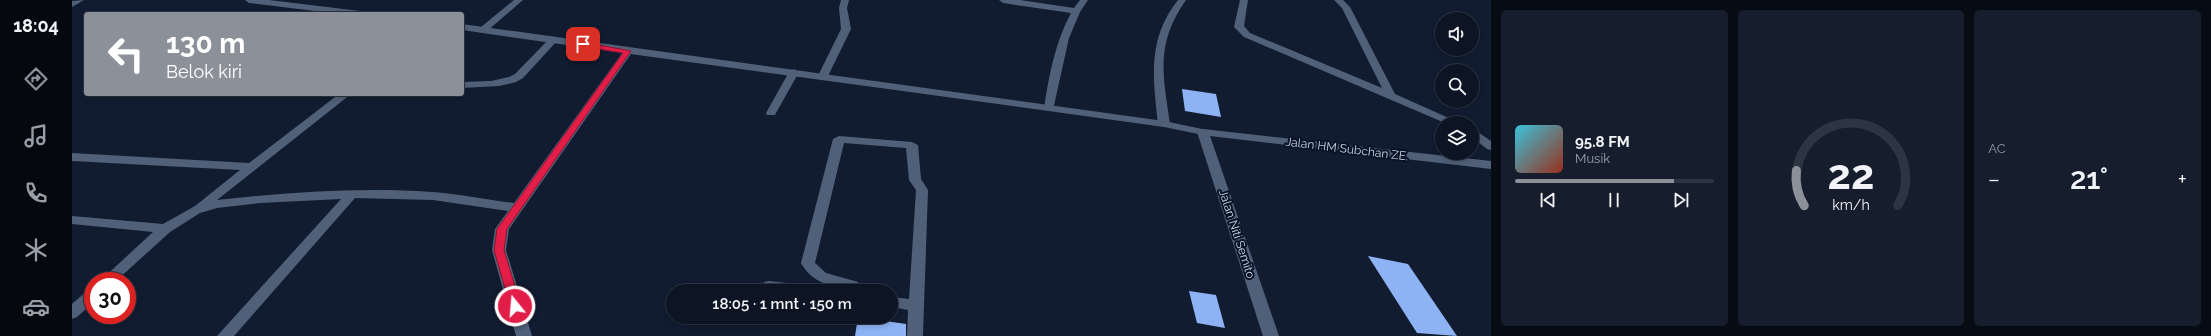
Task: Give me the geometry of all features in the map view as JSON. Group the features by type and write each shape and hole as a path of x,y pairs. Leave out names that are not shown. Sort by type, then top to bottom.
{"street":[{"path":"72,4 80,0"},
{"path":"248,0 344,12"},
{"path":"484,29 519,0"},
{"path":"823,76 846,29 843,8 845,0"},
{"path":"1003,0 1076,11"},
{"path":"1049,108 1055,67 1076,11 1084,0"},
{"path":"1164,124 1157,63 1162,37 1169,17 1182,0"},
{"path":"1244,0 1239,26 1248,35 1438,116"},
{"path":"1338,0 1346,7 1390,95"},
{"name":"Jalan HM Subchan ZE.","path":"464,27 1164,124 1203,132 1491,165"},
{"path":"464,85 496,84 513,80 519,76 553,40"},
{"path":"524,336 499,250 502,229 628,51"},
{"path":"771,113 794,72"},
{"path":"117,272 165,228 195,210 343,96"},
{"name":"Jalan Niti Semito","path":"1203,132 1272,336"},
{"path":"1479,137 1491,146"},
{"path":"845,284 830,280 815,273 808,263 839,139 912,145 915,180 921,186 922,190 915,336"},
{"path":"72,157 249,167"},
{"path":"195,210 238,200 352,194 433,196 517,208"},
{"path":"225,336 352,194"},
{"path":"72,220 165,228"},
{"path":"74,308 84,301"},
{"path":"898,303 916,306"}],"building":[{"path":"1182,89 1216,94 1221,117 1185,111"},
{"path":"1368,256 1408,264 1457,336 1417,333"},
{"path":"1189,291 1216,295 1225,328 1197,323"},
{"path":"857,324 906,324 906,336 855,336"}],"route":[{"path":"515,306 499,250 499,240 502,229 628,51 583,44"}]}
